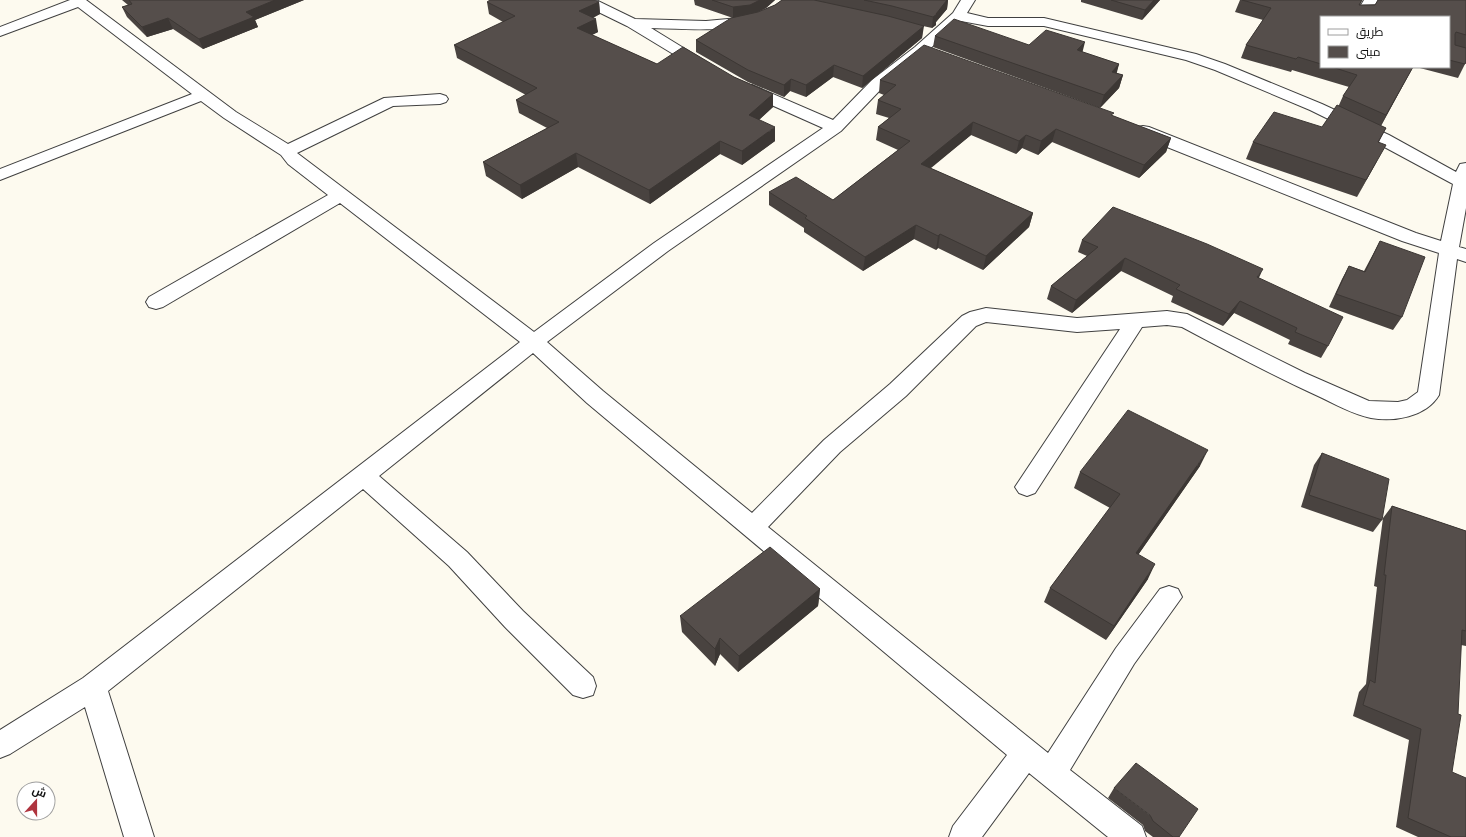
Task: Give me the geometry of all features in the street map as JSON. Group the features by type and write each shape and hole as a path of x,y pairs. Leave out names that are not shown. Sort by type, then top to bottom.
{"street":[{"path":"585,0 632,23 715,72"},
{"path":"1362,16 1371,0"},
{"path":"0,32 78,1 230,115 287,151 294,160 534,342 595,397 949,691 1131,837"},
{"path":"3,735 93,687 362,475 534,342 661,247 834,127 878,83 927,43 963,8 988,22 1044,22 1191,57 1220,67 1323,110 1383,139 1408,154 1464,175 1457,253 1436,321 1428,396 1422,402 1410,408 1375,411 1364,408 1297,378 1187,321 1167,318 1077,325 986,315 977,317 970,321 898,390 832,446 753,527"},
{"path":"632,23 701,25 734,24 761,17"},
{"path":"734,82 834,127"},
{"path":"0,175 203,95"},
{"path":"287,151 390,101 440,99"},
{"path":"1126,125 1402,234 1457,253"},
{"path":"156,302 341,196"},
{"path":"1027,487 1136,320"},
{"path":"362,475 458,559 514,619 583,686"},
{"path":"1052,773 1125,656 1169,598"},
{"path":"93,687 139,837"},
{"path":"964,837 1026,753"}],"building":[{"path":"129,0 275,0 246,12 254,17 199,39 168,18 142,27 122,7 132,4"},
{"path":"490,0 595,0 599,2 579,11 596,19 577,28 657,64 683,47 734,77 773,94 749,115 775,127 742,151 720,141 649,190 576,153 520,185 483,162 559,122 516,100 537,88 454,45 515,16 487,2"},
{"path":"712,0 760,0 750,5 733,7"},
{"path":"782,0 814,0 888,16 924,26 863,76 834,65 806,85 791,79 784,85 748,70 696,40 731,18 758,12 775,5"},
{"path":"864,0 947,0 933,17"},
{"path":"1111,0 1154,0 1145,10"},
{"path":"1242,0 1362,0 1359,5 1375,5 1378,0 1466,0 1466,35 1456,32 1455,45 1466,48 1466,62 1465,64 1450,60 1450,16 1320,16 1320,64 1298,57 1296,59 1246,45 1271,8"},
{"path":"954,19 1029,45 1046,30 1085,42 1077,50 1119,64 1112,72 1123,75 1104,95 935,36"},
{"path":"924,45 1114,113 1111,115 1171,138 1144,165 1056,129 1041,141 1026,135 1019,141 973,122 921,164 1033,213 986,256 940,234 938,236 916,225 865,257 805,218 807,216 769,192 796,177 833,200 910,141 878,127 901,109 878,100 896,85 880,80"},
{"path":"1335,68 1412,68 1386,115 1343,96 1357,75"},
{"path":"1337,105 1386,128 1378,142 1386,145 1366,180 1253,142 1274,112 1322,127"},
{"path":"1113,207 1207,244 1263,269 1257,277 1343,317 1328,346 1295,332 1297,328 1240,301 1229,314 1176,289 1180,285 1125,258 1076,300 1051,286 1098,247 1082,240"},
{"path":"1380,241 1425,257 1402,317 1336,294 1349,266 1365,272"},
{"path":"1128,410 1208,450 1136,553 1155,564 1114,626 1050,588 1120,494 1080,472"},
{"path":"1322,453 1389,479 1382,520 1309,495"},
{"path":"1392,506 1466,531 1466,631 1462,630 1458,714 1461,715 1452,772 1466,778 1466,837 1451,837 1408,818 1421,729 1363,705 1370,680 1375,683 1386,575 1384,575"},
{"path":"770,547 820,589 739,656 720,638 715,649 680,616"},
{"path":"1136,763 1198,809 1179,837 1173,837 1153,821 1150,815 1114,788"}]}
